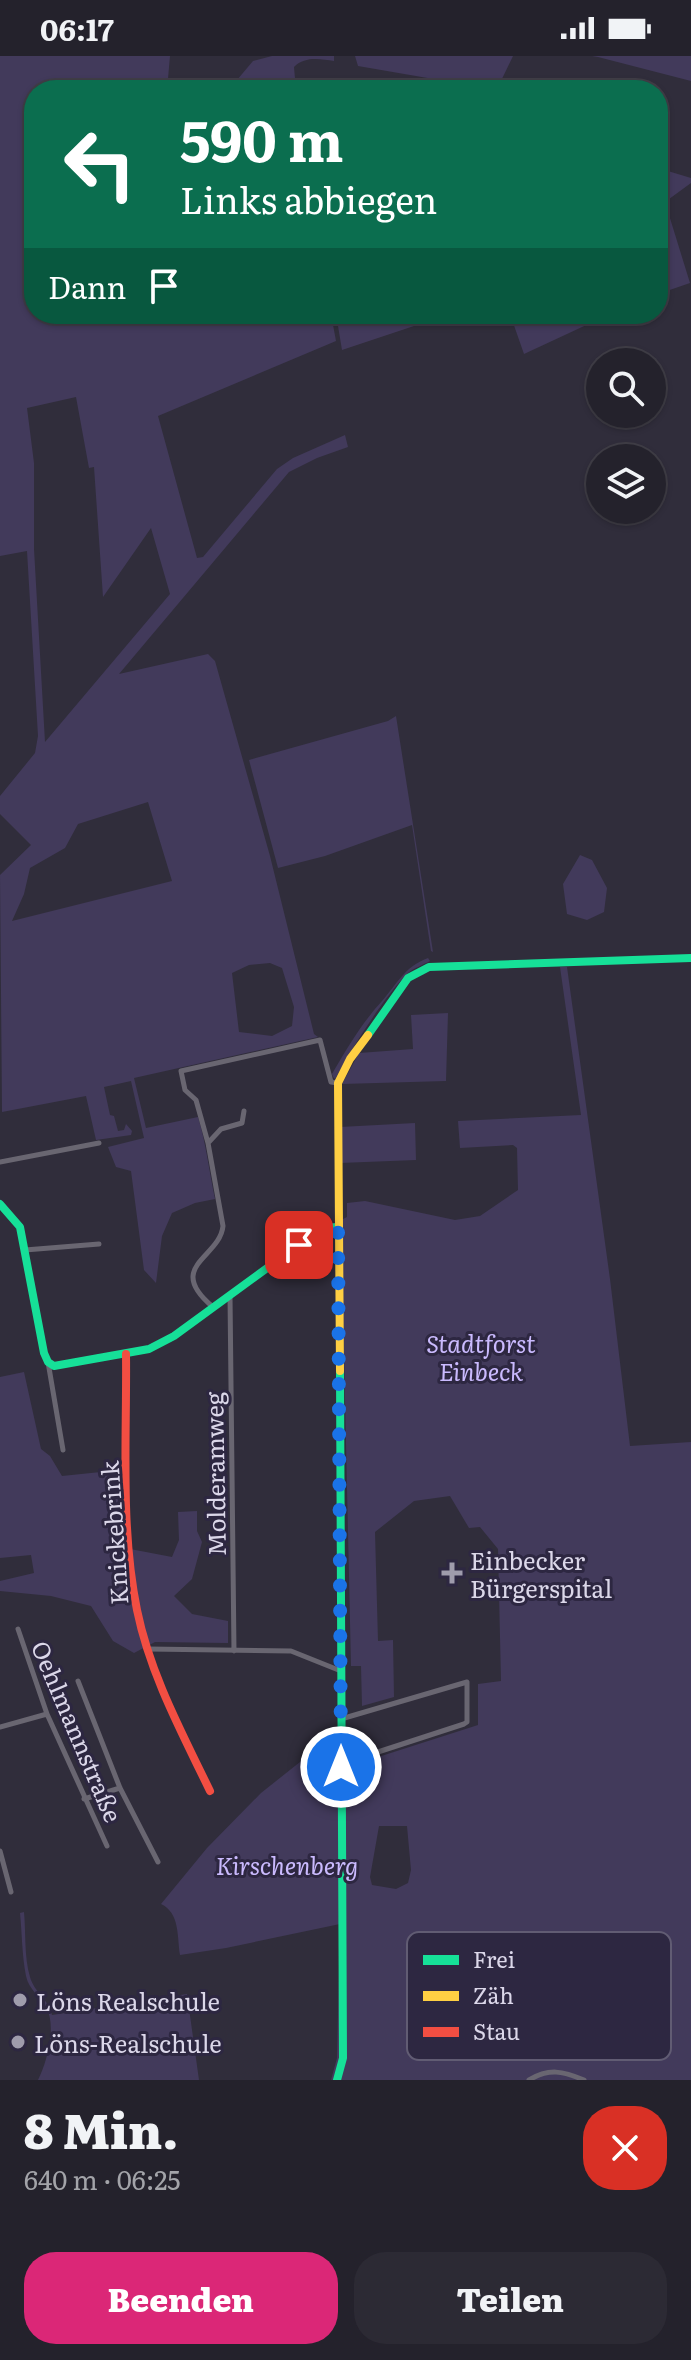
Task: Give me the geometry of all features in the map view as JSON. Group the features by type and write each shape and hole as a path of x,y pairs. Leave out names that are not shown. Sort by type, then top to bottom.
{"street":[{"path":"337,2080 343,2058 338,1083 350,1059 408,978 419,971 437,966 691,958"},
{"path":"213,1307 200,1293 193,1277 195,1266 222,1235 223,1226 208,1143 196,1100 185,1090 181,1071 320,1040 331,1082 338,1083"},
{"path":"208,1143 221,1129 242,1123 244,1111"},
{"path":"0,1162 99,1143"},
{"path":"0,1204 20,1227 44,1353 51,1364 63,1450"},
{"path":"51,1364 149,1349 174,1336 322,1228 338,1227"},
{"path":"25,1250 99,1244"},
{"name":"Molderamweg","path":"230,1296 234,1651"},
{"name":"Knickebrink","path":"126,1354 127,1498 133,1588 148,1649 210,1791"},
{"name":"Oehlmannstraße","path":"18,1629 47,1714 107,1846"},
{"path":"148,1649 291,1651 341,1671"},
{"path":"78,1681 120,1788 158,1862"},
{"path":"341,1719 467,1682 467,1722 464,1724 341,1764"},
{"path":"0,1727 47,1714"},
{"path":"84,1799 120,1788"},
{"path":"0,1851 11,1892"},
{"path":"529,2080 545,2071 556,2071 584,2080"}],"green space":[{"path":"0,56 170,56 168,80 24,80 24,324 333,324 336,341 158,416 197,558 203,557 277,469 293,458 345,435 348,447 289,472 119,674 208,654 215,661 270,856 314,1034 318,1037 134,1078 146,1128 198,1117 215,1199 172,1213 162,1236 156,1283 144,1270 131,1171 116,1167 108,1147 144,1138 131,1081 104,1087 110,1115 114,1116 118,1131 124,1130 126,1124 132,1131 131,1135 96,1140 86,1096 2,1112 0,875 31,845 0,814 0,796 35,753 38,736 27,551 0,556","holes":["76,397 89,468 94,467 103,597 151,528 170,594 45,742 34,549 34,463 27,408","148,802 172,881 12,921 24,894 30,868 65,848 78,824","270,963 282,968 294,1007 292,1026 272,1036 239,1032 232,973 249,965"]},
{"path":"272,56 334,56 334,61 313,59 298,64 294,67 295,80 237,80 253,61"},
{"path":"355,56 513,56 501,80 439,80 358,66"},
{"path":"592,56 691,56 691,81 598,57"},
{"path":"668,171 691,178 691,183 668,200"},
{"path":"668,212 690,283 668,291"},
{"path":"338,324 420,324 342,350"},
{"path":"514,324 588,324 524,354"},
{"path":"396,716 433,952 412,825 325,856 278,868 249,760 388,721"},
{"path":"580,855 592,860 607,888 604,912 587,920 567,914 563,884"},
{"path":"428,958 430,961 408,973 388,996 335,1079 332,1074 368,1018 407,971"},
{"name":"Stadtforst Einbeck","path":"560,967 567,967 630,1446 691,1442 691,2080 331,2080 337,2058 340,1924 180,1955 175,1919 161,1904 207,1848 261,1793 339,1731 339,1767 347,1767 478,1725 478,1684 501,1681 498,1549 480,1527 469,1528 450,1496 414,1501 375,1532 378,1641 393,1640 394,1697 362,1706 361,1666 351,1666 341,1220 347,1217 347,1203 365,1201 455,1220 480,1216 518,1190 517,1148 513,1145 460,1148 458,1121 581,1115","holes":["379,1826 407,1826 411,1870 408,1883 396,1889 372,1885 370,1877"]},
{"path":"448,1013 446,1081 342,1084 359,1053 413,1049 411,1015"},
{"path":"415,1123 416,1160 340,1163 340,1127"},
{"path":"24,1372 41,1449 50,1456 62,1476 120,1470 125,1548 172,1557 179,1540 178,1512 197,1511 197,1531 202,1542 192,1579 174,1596 192,1614 228,1621 228,1643 155,1642 134,1653 113,1641 91,1606 51,1596 0,1591 0,1581 34,1573 31,1555 0,1558 0,1377"},
{"path":"24,1912 30,1977 52,2015 187,1994 199,2080 38,2080 45,2064 51,2024 46,2007 26,1976 20,1913"}],"traffic: fast":[{"path":"368,1035 408,978 429,967 691,958"},
{"path":"0,1204 20,1227 44,1353 54,1366 149,1349 174,1336 322,1228 338,1227"},
{"path":"337,2080 343,2058 340,1371"}],"traffic: slow":[{"path":"340,1371 338,1083 350,1059 368,1035"}],"traffic: jam":[{"path":"126,1354 126,1515 137,1610 158,1680 210,1791"}],"place":[{"name":"Einbecker Bürgerspital","path":"452,1573"},
{"name":"Löns Realschule","path":"20,2000"},
{"name":"Löns-Realschule","path":"18,2042"}],"route":[{"path":"299,1245 322,1228 338,1227 341,1767"}],"park label":[{"name":"Kirschenberg","path":"287,1864"}]}
